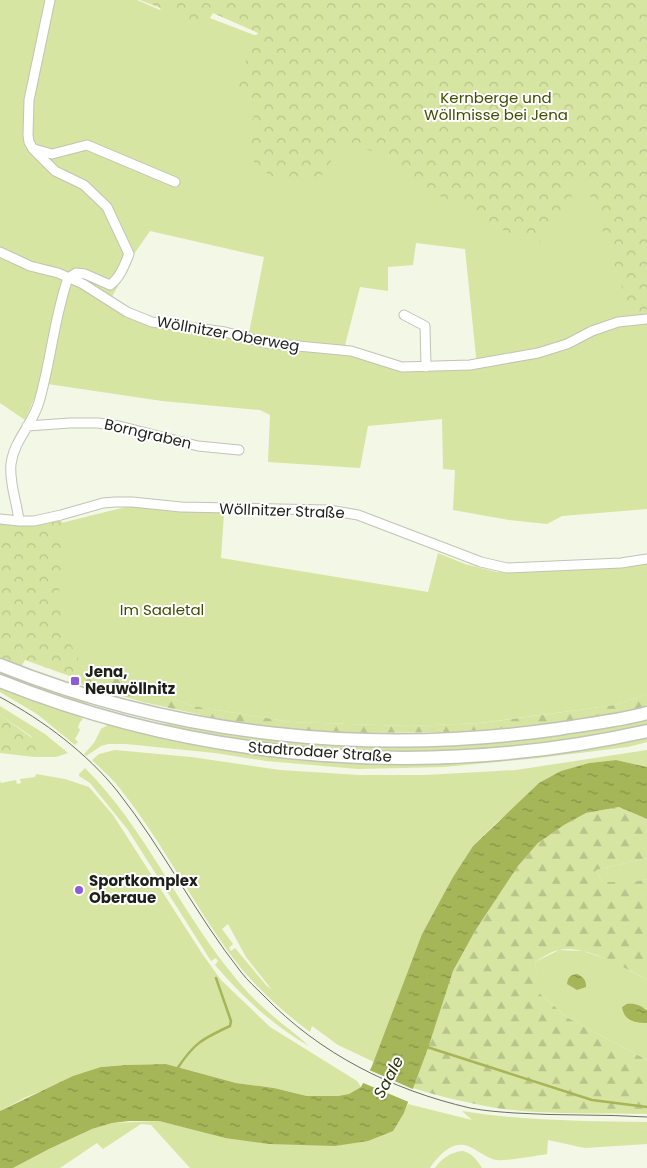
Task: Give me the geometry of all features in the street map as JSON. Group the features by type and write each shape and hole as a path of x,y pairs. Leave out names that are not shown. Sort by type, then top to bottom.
{"main road":[{"name":"Stadtrodaer Straße","path":"0,665 24,675 106,701 167,717 244,731 331,739 388,742 482,738 596,723 647,713"},
{"name":"Stadtrodaer Straße","path":"0,681 73,707 136,725 241,746 310,754 392,758 498,754 591,742 647,731"}],"street":[{"path":"50,0 29,100 28,135 33,149 52,154 87,145 174,182"},
{"name":"Wöllnitzer Oberweg","path":"33,149 56,171 84,185 107,207 129,254 125,265 110,285 84,274 76,273 68,278"},
{"name":"Wöllnitzer Oberweg","path":"0,252 30,266 58,273 93,289 109,302 152,322 225,332 266,343 351,351 402,367 470,365 538,353 567,344 592,331 618,322 647,320"},
{"path":"18,522 12,488 11,466 14,447 34,416 40,401 56,318 68,278"},
{"path":"404,315 425,326 426,367"},
{"name":"Borngraben","path":"27,426 98,423 118,426 198,446 240,450"},
{"name":"Wöllnitzer Straße","path":"0,519 18,522 43,519 103,503 115,502 132,502 181,508 329,510 358,515 472,559 507,568 621,563 647,559"}],"green space":[{"path":"0,0 137,0 160,10 163,0 254,35 647,0 647,509 562,516 547,524 509,520 453,510 455,470 443,469 442,419 368,426 360,468 268,462 270,415 260,410 162,401 41,383 25,420 0,403","holes":["150,231 264,257 247,343 223,334 122,312 108,304 132,257","416,243 465,249 477,366 449,370 398,371 343,353 360,287 388,291 388,267 413,265"]},
{"name":"Kernberge und Wöllmisse bei Jena","path":"140,0 647,0 647,316 630,310 585,180 569,184 575,213 546,222 538,249 440,196 372,151 339,143 326,170 320,177 310,182 286,182 263,170 254,162 248,152 246,141 258,107 232,92 258,33 213,13 205,26"},
{"name":"Im Saaletal","path":"130,506 224,513 221,558 428,592 438,553 465,564 497,572 547,571 647,562 647,694 615,705 481,723 409,726 291,722 193,706 95,671 81,668 30,566 61,523"},
{"path":"62,521 63,555 59,588 63,628 83,669 78,679 25,660 21,667 0,658 0,522 16,524"},
{"path":"30,566 81,668 95,671 193,706 291,722 409,726 482,723 615,705 647,694 647,707 602,718 480,732 346,733 282,729 219,719 143,702 79,684"},
{"path":"0,671 77,698 92,706 90,707 0,675"},
{"path":"0,686 77,715 83,719 78,727 80,730 75,739 78,742 75,745 37,714 0,692"},
{"path":"0,706 45,734 68,753 56,757 34,757 41,754 31,736 0,715"},
{"path":"0,715 42,745 41,754 34,757 0,753"},
{"path":"647,718 647,724 555,741 461,750 414,752 320,750 274,745 210,735 147,722 182,725 276,740 353,744"},
{"path":"109,724 361,762 647,735 647,742 628,747 445,767 358,769 266,761 215,753 126,744 101,746 86,756 84,754 94,743 101,729"},
{"path":"115,750 191,757 280,770 359,775 425,775 516,770 647,750 647,767 616,760 589,763 561,771 496,823 473,846 453,877 422,934 374,1062 338,1045 312,1026 310,1032 279,1007 250,978 218,937 136,810 114,782 92,760 99,754","holes":["228,924 246,957 272,990 235,948 231,951 229,948 233,944 222,929"]},
{"path":"85,768 125,815 210,945 233,975 260,1005 309,1046 271,1020 247,999 215,965 218,961 216,958 211,961 128,830 90,783 79,776"},
{"name":"Sportkomplex Oberaue","path":"36,774 65,779 89,787 113,815 221,980 270,1027 357,1081 361,1087 349,1094 338,1096 307,1096 274,1088 236,1083 166,1064 126,1065 101,1067 24,1098 0,1111 0,781 1,783 16,780 17,784 21,783 20,779 35,777"},
{"path":"619,807 647,819 647,858 596,870 602,882 633,882 647,879 647,980 604,958 580,950 556,951 535,962 539,993 568,1018 647,1060 647,1114 553,1113 496,1108 413,1088 453,971 475,931 518,866 538,843 564,825 586,813"},
{"path":"647,858 647,879 633,882 602,882 596,870"},
{"path":"559,950 583,951 612,961 647,980 647,1060 568,1018 538,992 535,962"},
{"path":"408,1104 472,1120 462,1111 531,1119 647,1122 647,1144 585,1148 548,1140 547,1154 501,1160 489,1158 468,1146 456,1145 441,1154 430,1168 190,1168 151,1125 141,1124 103,1149 97,1143 60,1168 13,1168 92,1129 112,1123 159,1121 225,1138 404,1113"},
{"path":"463,1151 474,1158 482,1168 435,1168 447,1156"}],"water":[{"name":"Saale","path":"616,760 647,767 647,819 619,807 586,813 538,843 518,866 475,931 453,971 404,1113 393,1131 368,1141 335,1146 269,1144 225,1138 159,1121 129,1121 112,1123 92,1129 13,1168 0,1168 0,1111 73,1076 101,1067 166,1064 236,1083 274,1088 307,1096 338,1096 349,1094 361,1087 372,1066 422,934 453,877 473,846 539,783 561,771 589,763"},
{"path":"577,974 584,979 586,987 577,990 567,984 570,977"},
{"path":"627,1004 638,1005 647,1011 647,1023 634,1022 628,1018 623,1012 622,1007"}],"pier":[{"path":"367,1069 415,1090 411,1103 361,1082"}],"waterway":[{"path":"177,1069 194,1047 230,1026 231,1021 216,978"},
{"path":"427,1047 592,1100 647,1107"}],"tram line":[{"path":"0,697 33,716 93,764 118,792 134,814 209,928 244,975 286,1017 333,1052 385,1080 413,1091 470,1108 532,1114 647,1117"}],"place":[{"name":"Jena, Neuwöllnitz","path":"75,681"},
{"name":"Sportkomplex Oberaue","path":"79,890"}]}
